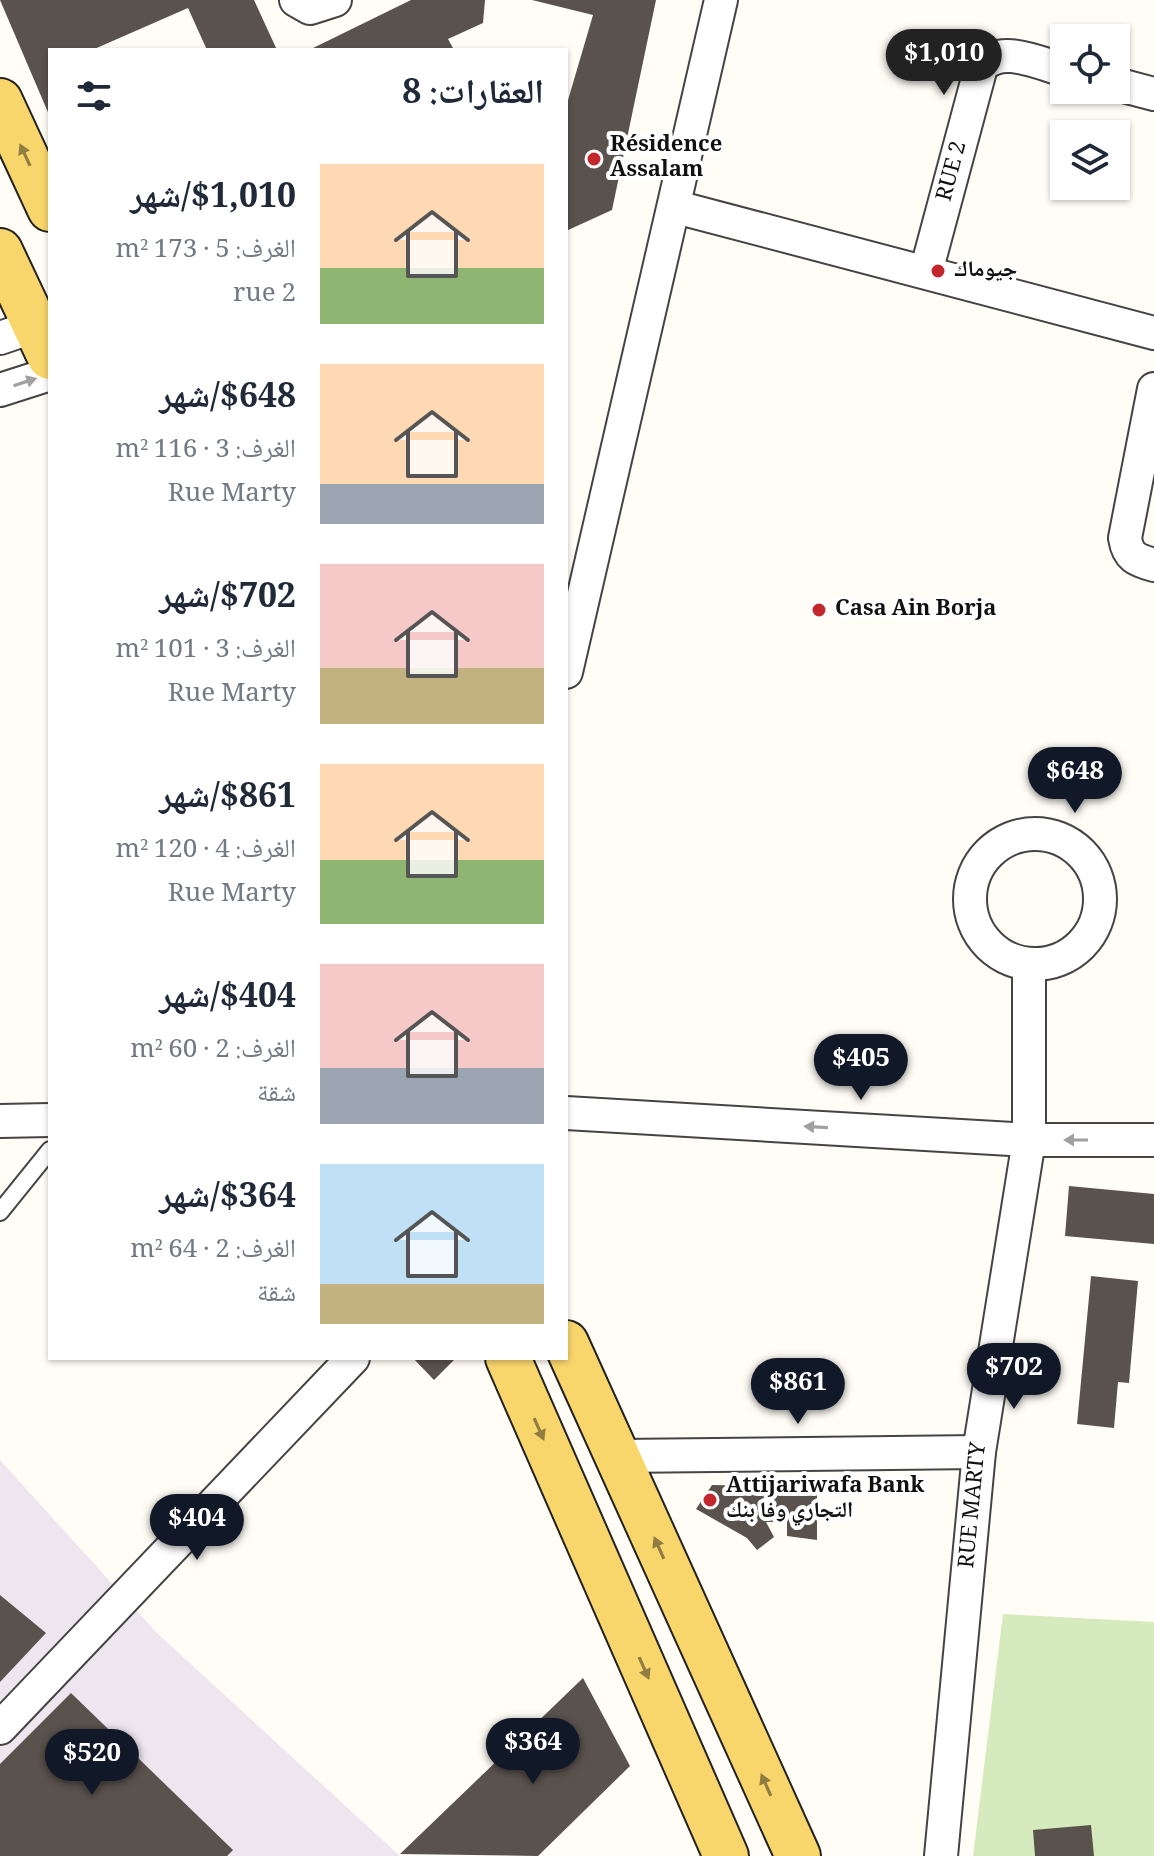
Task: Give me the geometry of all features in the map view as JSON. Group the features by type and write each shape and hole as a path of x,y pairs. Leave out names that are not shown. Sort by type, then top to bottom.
{"main road":[{"path":"0,101 48,205"},
{"path":"0,251 34,336"},
{"path":"568,1347 798,1856"},
{"path":"509,1360 726,1856"}],"street":[{"path":"296,0 310,8 335,0"},
{"path":"568,664 676,207 721,0"},
{"name":"RUE 2","path":"926,272 981,67 990,56 1002,54 1050,66"},
{"path":"1130,88 1154,94"},
{"path":"676,207 1154,333"},
{"path":"0,390 48,375"},
{"path":"1154,389 1125,538 1127,550 1135,560 1154,565"},
{"path":"1028,833 1052,835 1074,846 1090,863 1099,886 1100,910 1091,933 1075,951 1053,962 1029,965 1006,959 986,944 973,923 969,899 973,875 985,855 1004,840 1028,833"},
{"name":"RUE MARTY","path":"941,1856 979,1452 1029,1140 1029,965"},
{"path":"568,1113 1029,1140 1154,1140"},
{"path":"0,1121 48,1120"},
{"path":"0,1728 351,1360"},
{"path":"618,1456 979,1452"}],"lane":[{"path":"0,1212 48,1152"}],"shaded area":[{"path":"0,1460 157,1633 400,1856 0,1856"}],"green space":[{"path":"1003,1614 1154,1622 1154,1856 973,1856"}],"building":[{"path":"0,0 254,0 276,48 206,48 188,8 97,48 48,48 48,112"},
{"path":"411,0 485,0 483,23 448,39 453,48 313,48"},
{"name":"Résidence Assalam","path":"532,0 656,0 612,210 568,230 568,100 593,15"},
{"path":"1069,1186 1154,1194 1154,1244 1065,1236"},
{"path":"1091,1276 1138,1281 1129,1383 1118,1382 1114,1428 1077,1424"},
{"path":"415,1360 454,1360 434,1380"},
{"path":"712,1485 817,1487 817,1540 787,1536 787,1522 766,1522 774,1537 757,1550 747,1538 696,1509"},
{"path":"0,1595 46,1633 0,1682"},
{"path":"583,1678 630,1766 538,1856 400,1854"},
{"path":"71,1693 233,1850 227,1856 0,1856 0,1764"},
{"path":"1091,1825 1094,1856 1035,1856 1033,1830"}],"place":[{"name":"Résidence Assalam","path":"594,159"},
{"name":"جيوماك","path":"938,271"},
{"name":"Casa Ain Borja","path":"819,610"},
{"name":"Attijariwafa Bank التجاري وفا بنك","path":"710,1500"}]}
